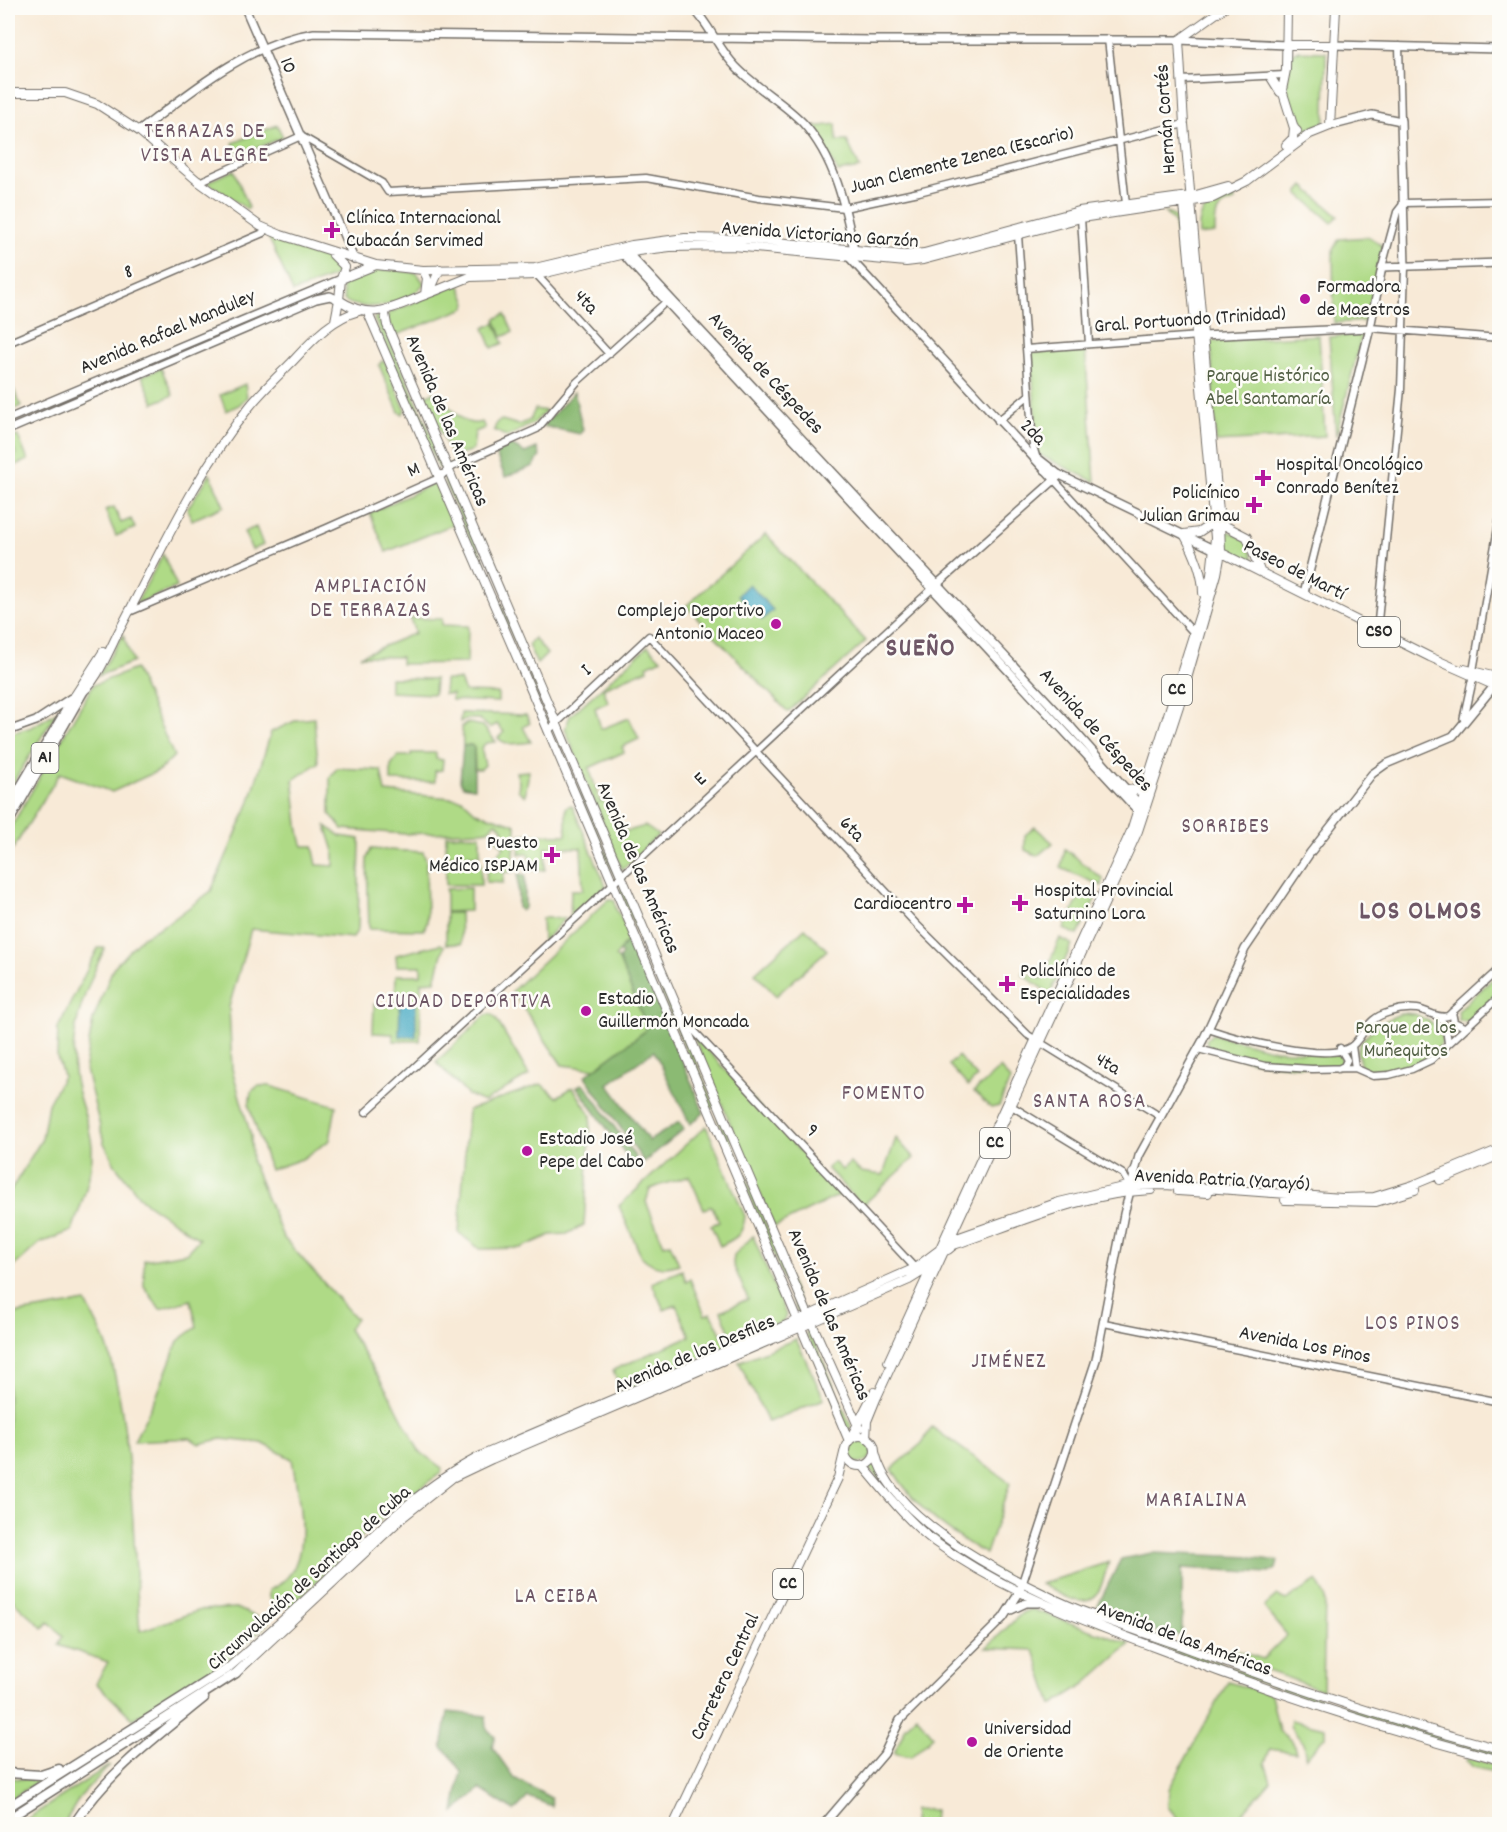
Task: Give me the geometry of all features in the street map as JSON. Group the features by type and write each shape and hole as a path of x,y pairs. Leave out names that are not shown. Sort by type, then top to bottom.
{"highway":[{"name":"A1","path":"8,823 83,692"},
{"name":"A1","path":"8,808 74,697"},
{"name":"Circunvalación de Santiago de Cuba","path":"8,1807 227,1669"},
{"name":"Circunvalación de Santiago de Cuba","path":"8,1819 236,1673"},
{"path":"74,1824 86,1806 122,1765 236,1673"},
{"path":"8,1773 40,1775 53,1772 110,1742"}],"main road":[{"name":"10","path":"245,8 354,259"},
{"path":"693,8 702,17 734,65 802,123 824,152 834,174 844,208 851,253"},
{"path":"1179,40 1224,8"},
{"path":"1282,96 1287,45 1287,8"},
{"path":"1336,8 1330,126 1372,115 1401,121 1405,267"},
{"path":"139,131 202,84 262,49 287,38 346,32 715,38 1179,40 1287,45 1500,49"},
{"name":"Hernán Cortés","path":"1179,40 1190,224"},
{"path":"1270,76 1282,96 1294,128 1301,134 1310,134"},
{"name":"Avenida Victoriano Garzón","path":"8,93 48,91 81,96 139,131 199,182 260,226 324,250 376,265 423,270 535,268 670,247 726,245 826,253 905,255 1079,211 1126,204 1206,201 1247,181 1310,134 1330,126"},
{"name":"Avenida Victoriano Garzón","path":"359,312 368,313 387,309 447,284 474,276 537,275 624,254 632,245 685,238 747,239 906,262 935,258 1081,218 1188,201 1244,178 1293,138 1294,128"},
{"path":"1190,224 1194,213 1206,201"},
{"path":"1166,206 1182,214 1190,224"},
{"name":"CC","path":"866,1438 867,1421 873,1406 1141,810 1180,703 1217,574 1217,522 1190,224"},
{"path":"935,258 944,250 959,243"},
{"path":"324,250 342,262 345,270 341,279 335,321"},
{"name":"2da","path":"851,253 998,421 1045,470"},
{"name":"Avenida de Céspedes","path":"624,254 669,299 1127,789 1141,810"},
{"path":"1304,593 1370,328 1382,267 1500,263"},
{"path":"341,279 376,265"},
{"path":"443,269 442,280 447,284"},
{"path":"427,294 443,269"},
{"path":"423,270 427,278 427,294"},
{"name":"Avenida Rafael Manduley","path":"8,420 341,279"},
{"name":"Avenida Rafael Manduley","path":"8,430 316,299 330,296 339,300"},
{"path":"339,300 359,312"},
{"name":"Avenida de las Américas","path":"387,309 385,314 387,325 450,468 621,877 809,1319 857,1425 866,1438"},
{"path":"8,731 36,721 83,692 129,612 179,514 234,427 256,398 310,342 335,321 359,312"},
{"name":"Avenida de las Américas","path":"368,313 548,731 847,1445"},
{"name":"Gral. Portuondo (Trinidad)","path":"1201,336 1370,328"},
{"path":"1045,470 1060,474 1218,551"},
{"name":"E","path":"936,586 1060,474"},
{"path":"1184,534 1200,532 1217,522 1246,537 1260,571"},
{"path":"1184,534 1203,581 1204,601"},
{"name":"CC","path":"1141,810 1218,551"},
{"name":"Paseo de Martí","path":"1218,551 1377,631 1456,667 1497,681"},
{"path":"1217,574 1226,560 1240,561"},
{"name":"Avenida de Céspedes","path":"936,586 1141,810"},
{"path":"74,697 118,632"},
{"path":"1464,721 1476,673"},
{"path":"824,1824 884,1754 900,1720 1008,1611 1019,1593 1096,1360 1133,1173 1139,1156 1208,1029 1245,949 1310,853 1372,774 1386,764 1453,736 1497,681"},
{"path":"1127,789 1141,791 1148,783"},
{"name":"CC","path":"951,1241 1009,1105"},
{"name":"Avenida Patria (Yarayó)","path":"943,1251 954,1245 1060,1208 1130,1188 1306,1199 1351,1198 1393,1193 1500,1149"},
{"name":"Avenida Patria (Yarayó)","path":"943,1251 951,1241 966,1234 1059,1202 1145,1185 1354,1204 1395,1198 1500,1155"},
{"path":"1133,1173 1138,1182 1145,1185"},
{"path":"960,1219 961,1230 966,1234"},
{"name":"CC","path":"847,1445 934,1264 943,1251"},
{"name":"Avenida de los Desfiles","path":"451,1475 798,1325 915,1268 943,1251"},
{"name":"Avenida de los Desfiles","path":"809,1319 909,1280 934,1264"},
{"path":"909,1280 919,1280 924,1286"},
{"path":"851,1411 859,1414 866,1409"},
{"path":"838,1478 843,1471 860,1466 871,1462 875,1452 872,1443 866,1438 855,1437 847,1445 847,1460 860,1466"},
{"name":"Carretera Central","path":"674,1824 838,1478 847,1445"},
{"name":"Avenida de las Américas","path":"875,1452 886,1477 923,1520 944,1537 1051,1598 1271,1679 1416,1727 1500,1749"},
{"name":"Avenida de las Américas","path":"860,1466 935,1542 1038,1603 1227,1675 1424,1739 1500,1760"},
{"name":"Circunvalación de Santiago de Cuba","path":"227,1669 283,1621 398,1512 451,1475"},
{"name":"Circunvalación de Santiago de Cuba","path":"236,1673 402,1517 451,1475"},
{"path":"1008,1611 1026,1603 1038,1603"}],"street":[{"path":"1108,39 1126,204"},
{"path":"1400,46 1401,121"},
{"path":"1180,80 1285,75"},
{"name":"Juan Clemente Zenea (Escario)","path":"301,136 382,183 388,192 564,180 646,178 759,198 844,208 919,192 1184,124"},
{"path":"199,182 301,136"},
{"path":"1382,267 1397,212 1404,203 1500,201"},
{"path":"1081,218 1089,344"},
{"name":"8","path":"8,343 263,233"},
{"path":"1018,235 1033,446 1036,456 1060,474"},
{"path":"1377,631 1390,511 1405,330 1405,267"},
{"name":"4ta","path":"537,275 609,354"},
{"name":"M","path":"129,612 439,478 450,468 537,429 577,382 669,299"},
{"name":"Gral. Portuondo (Trinidad)","path":"1370,328 1500,338"},
{"name":"Gral. Portuondo (Trinidad)","path":"1026,349 1201,336"},
{"path":"998,421 1029,395"},
{"name":"2da","path":"1045,470 1193,632"},
{"path":"1476,673 1500,516"},
{"name":"E","path":"366,1112 936,586"},
{"name":"I","path":"548,731 649,636"},
{"name":"6ta","path":"649,636 917,926 1038,1043"},
{"path":"1497,681 1500,668"},
{"path":"1440,1018 1452,1012 1500,968"},
{"path":"1198,1049 1265,1066 1338,1070 1355,1068 1373,1076 1403,1072 1431,1060 1500,996"},
{"path":"1208,1029 1242,1041 1278,1048 1313,1050 1340,1048 1352,1046 1374,1018 1403,1008 1419,1009 1440,1018 1446,1028 1448,1043"},
{"path":"1452,1012 1454,1022 1465,1027"},
{"name":"9","path":"682,1017 915,1268"},
{"name":"4ta","path":"1038,1043 1161,1117"},
{"path":"1352,1046 1355,1068"},
{"path":"1338,1070 1347,1060 1340,1048"},
{"path":"1009,1105 1123,1174 1130,1188"},
{"name":"Avenida Los Pinos","path":"1104,1323 1500,1402"}],"green space":[{"path":"1296,51 1326,52 1325,119 1321,124 1305,130 1297,127 1285,91 1291,56"},
{"path":"836,124 837,141 847,141 860,168 838,172 813,127"},
{"path":"277,125 283,137 239,156 233,143"},
{"path":"234,170 249,208 247,209 207,182"},
{"path":"1304,186 1338,216 1332,223 1298,193"},
{"path":"1233,195 1235,201 1223,206 1218,212 1215,233 1199,235 1200,218 1206,208"},
{"path":"1164,212 1176,217 1182,229 1184,257 1181,260 1174,221"},
{"path":"268,236 337,260 341,269 335,276 293,292"},
{"path":"1369,237 1383,246 1367,321 1334,323 1333,250 1339,239"},
{"path":"371,270 417,273 424,283 409,296 387,305 363,306 344,300 342,285 346,280"},
{"path":"455,285 460,286 467,303 465,308 394,336 387,319 389,313"},
{"path":"505,314 513,332 502,337 495,319"},
{"path":"376,316 379,317 444,464 442,468 439,468 374,319"},
{"path":"495,323 503,343 492,348 484,328"},
{"path":"224,330 224,335 101,388 97,385"},
{"path":"1362,334 1336,436 1329,337"},
{"name":"Parque Histórico Abel Santamaría","path":"1319,335 1325,436 1216,442 1211,341"},
{"path":"1085,348 1095,482 1038,454 1031,353"},
{"path":"382,361 385,362 405,409 403,414 399,412 379,365"},
{"path":"161,368 173,395 154,403 142,376"},
{"path":"8,376 21,406 8,412"},
{"path":"245,384 247,397 239,405 226,411 220,395"},
{"path":"434,392 456,414 468,422 482,422 485,428 475,432 473,450 452,457 425,396"},
{"path":"574,392 583,430 580,434 543,426"},
{"path":"535,409 546,411 534,423 507,437 494,430 497,422 502,420 519,425 530,420"},
{"path":"18,436 28,460 9,468 8,458 16,454 9,439"},
{"path":"511,445 525,453 537,448 540,456 534,466 505,477 495,452"},
{"path":"210,474 224,506 192,520 187,509"},
{"path":"448,478 485,563 483,567 444,481"},
{"path":"437,482 454,524 386,552 370,513"},
{"path":"114,507 121,523 131,519 135,528 116,536 105,510"},
{"path":"256,527 263,545 252,550 244,532"},
{"path":"1223,529 1246,539 1255,563 1224,547"},
{"name":"Complejo Deportivo Antonio Maceo","path":"766,534 866,641 788,712 686,606"},
{"path":"163,554 177,587 136,604"},
{"path":"486,574 489,575 548,721"},
{"path":"410,618 442,619 442,625 468,626 467,663 401,664 401,657 360,656 415,633"},
{"path":"123,635 133,662 98,676"},
{"path":"534,638 547,654 537,664 528,645"},
{"path":"648,646 661,659 647,666 648,669 603,688 608,702 595,708 601,729 629,718 639,739 622,747 624,752 589,768 600,802 604,800 612,818 619,815 621,827 628,831 645,826 658,835 622,870 565,729 570,716"},
{"path":"135,669 174,756 160,770 112,792 60,773 8,857 8,832 93,685"},
{"path":"390,678 435,679 434,694 390,692"},
{"path":"445,680 460,680 465,692 498,693 498,702 452,700 452,694 444,694"},
{"path":"58,711 8,791 8,734 32,727"},
{"path":"461,713 526,715 530,723 523,727 531,742 505,743 498,738 504,732 497,724 490,728 479,719 460,722"},
{"path":"314,718 318,763 293,780 299,834 303,846 313,846 317,865 334,866 334,851 326,826 340,836 360,839 358,929 353,938 251,929 229,1007 232,1069 251,1136 252,1162 283,1237 356,1319 348,1329 391,1397 419,1451 442,1468 441,1473 400,1503 362,1537 290,1607 279,1607 269,1598 269,1590 284,1581 294,1567 301,1532 292,1459 262,1443 221,1439 199,1444 190,1438 134,1441 157,1395 178,1341 197,1327 191,1300 160,1309 144,1286 144,1260 186,1253 199,1239 142,1200 116,1166 104,1143 85,1066 93,1020 113,968 141,938 171,921 211,891 249,804 271,732 297,720"},
{"path":"468,723 483,726 496,742 486,743 481,748 485,765 481,769 475,769 474,747 463,746 462,726"},
{"path":"557,743 616,874 615,877"},
{"path":"463,746 474,747 474,788 463,786 460,781"},
{"path":"411,753 436,753 436,759 443,760 442,770 435,771 435,782 391,781 391,765 398,756 411,756"},
{"path":"337,768 381,770 385,792 462,799 476,812 514,824 516,827 513,872 504,872 503,883 486,882 487,865 496,873 504,865 496,857 504,847 496,839 504,830 496,822 488,830 482,831 405,834 343,829 330,814 330,777"},
{"path":"529,771 525,796 518,790 519,782 516,772"},
{"path":"572,805 606,886 570,920 571,890 583,890 581,848 546,847 545,870 529,870 529,854 519,854 521,834 566,835 566,807"},
{"path":"1035,827 1053,843 1037,856 1025,850 1025,835"},
{"path":"446,835 480,835 480,855 446,855"},
{"path":"371,849 423,852 426,860 427,922 424,930 369,929 367,859"},
{"path":"1065,849 1103,879 1102,886 1061,868"},
{"path":"446,862 481,862 481,885 446,885"},
{"path":"518,874 525,875 525,907 521,911 518,908"},
{"path":"470,888 470,911 446,912 446,889"},
{"path":"619,889 623,890 714,1104 713,1108 710,1108"},
{"path":"1085,891 1097,895 1078,935 1064,929 1080,896"},
{"name":"Estadio Guillermón Moncada","path":"609,899 615,901 616,909 631,936 615,957 619,960 646,1025 645,1031 595,1069 562,1065 512,991"},
{"path":"446,913 460,913 461,944 446,944"},
{"path":"542,918 565,918 543,942"},
{"path":"805,928 827,950 776,996 755,973"},
{"path":"631,936 704,1113 690,1124 654,1051 608,1084 649,1141 679,1122 684,1129 644,1162 585,1076 645,1031 646,1025 619,960 622,954 619,951"},
{"path":"1060,938 1072,944 1050,994 1022,974 1024,972 1042,979"},
{"path":"441,944 444,946 435,981 421,982 420,1041 393,1041 393,1034 373,1033 374,1004 395,1004 396,975 421,975 421,966 397,966 396,955"},
{"path":"98,948 105,948 83,999 73,1052 77,1089 92,1147 88,1179 72,1231 40,1243 13,1267 12,1314 86,1302 105,1339 117,1386 128,1456 140,1631 200,1610 236,1608 269,1622 221,1666 133,1719 96,1683 108,1662 58,1645 63,1636 49,1622 43,1628 8,1596 8,1195 42,1139 48,1104 63,1076 57,1057 58,1028"},
{"path":"1499,973 1499,993 1469,1021 1459,1021 1458,1011"},
{"name":"Parque de los Muñequitos","path":"1402,1013 1415,1014 1438,1026 1443,1040 1438,1049 1423,1062 1412,1066 1375,1074 1361,1068 1357,1050 1366,1036 1381,1023"},
{"path":"491,1014 495,1017 529,1075 484,1102 468,1095 436,1062 486,1015"},
{"path":"692,1033 840,1195 774,1227"},
{"path":"1212,1034 1275,1050 1339,1054 1342,1062 1339,1066 1306,1066 1255,1061 1208,1046 1206,1040"},
{"path":"958,1056 977,1077 968,1086 949,1065"},
{"path":"1000,1068 1010,1080 999,1106 991,1108 974,1092"},
{"name":"Estadio José Pepe del Cabo","path":"541,1084 557,1097 573,1087 591,1116 584,1225 567,1234 551,1235 521,1248 480,1249 459,1233 468,1110"},
{"path":"581,1084 586,1086 636,1158 634,1166 577,1087"},
{"path":"258,1086 270,1086 336,1106 330,1140 302,1159 270,1170 249,1106 251,1092"},
{"path":"721,1118 801,1312 797,1311 718,1119"},
{"path":"706,1126 745,1216 743,1228 735,1238 720,1246 711,1225 719,1222 712,1206 704,1209 689,1176 650,1189 646,1202 664,1245 670,1243 679,1264 668,1267 654,1265 641,1256 619,1206"},
{"path":"896,1138 914,1158 862,1206 827,1168 834,1162 842,1170 850,1163 861,1172 883,1175"},
{"path":"753,1236 786,1315 783,1322 734,1343 721,1311 748,1299 733,1264 734,1255"},
{"path":"682,1270 686,1281 690,1279 705,1315 711,1313 727,1346 622,1392 613,1370 690,1336 676,1305 664,1310 652,1283"},
{"path":"810,1331 851,1426 848,1432 806,1333"},
{"path":"796,1339 824,1399 768,1422 739,1362"},
{"path":"932,1427 1010,1483 986,1554 933,1518 911,1496 892,1469 922,1443"},
{"path":"860,1439 868,1443 872,1451 868,1459 860,1463 852,1459 848,1451 852,1443"},
{"path":"874,1461 886,1482 918,1518 937,1534 1019,1585 1018,1589 937,1539 918,1522 868,1467"},
{"path":"1152,1553 1251,1557 1278,1561 1276,1569 1269,1573 1182,1568 1182,1634 1172,1637 1096,1609 1121,1559"},
{"path":"1109,1562 1099,1591 1091,1599 1077,1601 1041,1584"},
{"path":"1317,1581 1325,1597 1323,1690 1227,1657 1232,1649 1263,1659 1287,1635 1264,1607 1277,1596 1286,1600"},
{"path":"1024,1588 1207,1659 1205,1664 1048,1604 1022,1591"},
{"path":"1031,1609 1130,1644 1085,1684 1052,1705 1034,1650 986,1648 1022,1613"},
{"path":"1211,1660 1278,1685 1277,1688 1209,1665"},
{"path":"1228,1682 1271,1694 1279,1731 1293,1742 1296,1753 1270,1749 1265,1763 1271,1781 1233,1824 1182,1824 1168,1807 1169,1789"},
{"path":"1282,1686 1427,1733 1499,1753 1499,1757 1415,1734 1281,1690"},
{"path":"448,1712 486,1716 487,1729 495,1737 492,1747 514,1778 551,1798 552,1806 528,1797 514,1811 480,1789 454,1812 461,1772 450,1755 442,1748"},
{"path":"916,1715 933,1736 911,1757 894,1753 906,1727"},
{"path":"1291,1720 1325,1728 1325,1736 1306,1758 1303,1743 1290,1726"},
{"path":"1468,1758 1499,1766 1499,1773 1473,1767 1466,1760"},
{"path":"110,1765 80,1797 64,1824 19,1824"},
{"path":"8,1778 40,1780 8,1801"},
{"path":"914,1809 934,1810 933,1824 913,1824"}],"water":[{"path":"749,584 773,610 762,620 738,595"},
{"path":"400,1003 416,1003 416,1037 399,1036"}],"place":[{"name":"Clínica Internacional Cubacán Servimed","path":"332,230"},
{"name":"Formadora de Maestros","path":"1305,299"},
{"name":"Hospital Oncológico Conrado Benítez","path":"1263,478"},
{"name":"Policínico Julian Grimau","path":"1254,505"},
{"name":"Complejo Deportivo Antonio Maceo","path":"776,624"},
{"name":"Puesto Médico ISPJAM","path":"552,855"},
{"name":"Hospital Provincial Saturnino Lora","path":"1020,903"},
{"name":"Cardiocentro","path":"965,905"},
{"name":"Policlínico de Especialidades","path":"1007,984"},
{"name":"Estadio Guillermón Moncada","path":"586,1011"},
{"name":"Estadio José Pepe del Cabo","path":"527,1151"},
{"name":"Universidad de Oriente","path":"972,1742"}],"district":[{"name":"TERRAZAS DE VISTA ALEGRE","path":"205,145"},
{"name":"AMPLIACIÓN DE TERRAZAS","path":"371,600"},
{"name":"SUEÑO","path":"921,649"},
{"name":"SORRIBES","path":"1226,828"},
{"name":"LOS OLMOS","path":"1421,912"},
{"name":"CIUDAD DEPORTIVA","path":"464,1003"},
{"name":"FOMENTO","path":"884,1095"},
{"name":"SANTA ROSA","path":"1090,1103"},
{"name":"LOS PINOS","path":"1413,1325"},
{"name":"JIMÉNEZ","path":"1009,1363"},
{"name":"MARIALINA","path":"1197,1502"},
{"name":"LA CEIBA","path":"557,1598"}]}
